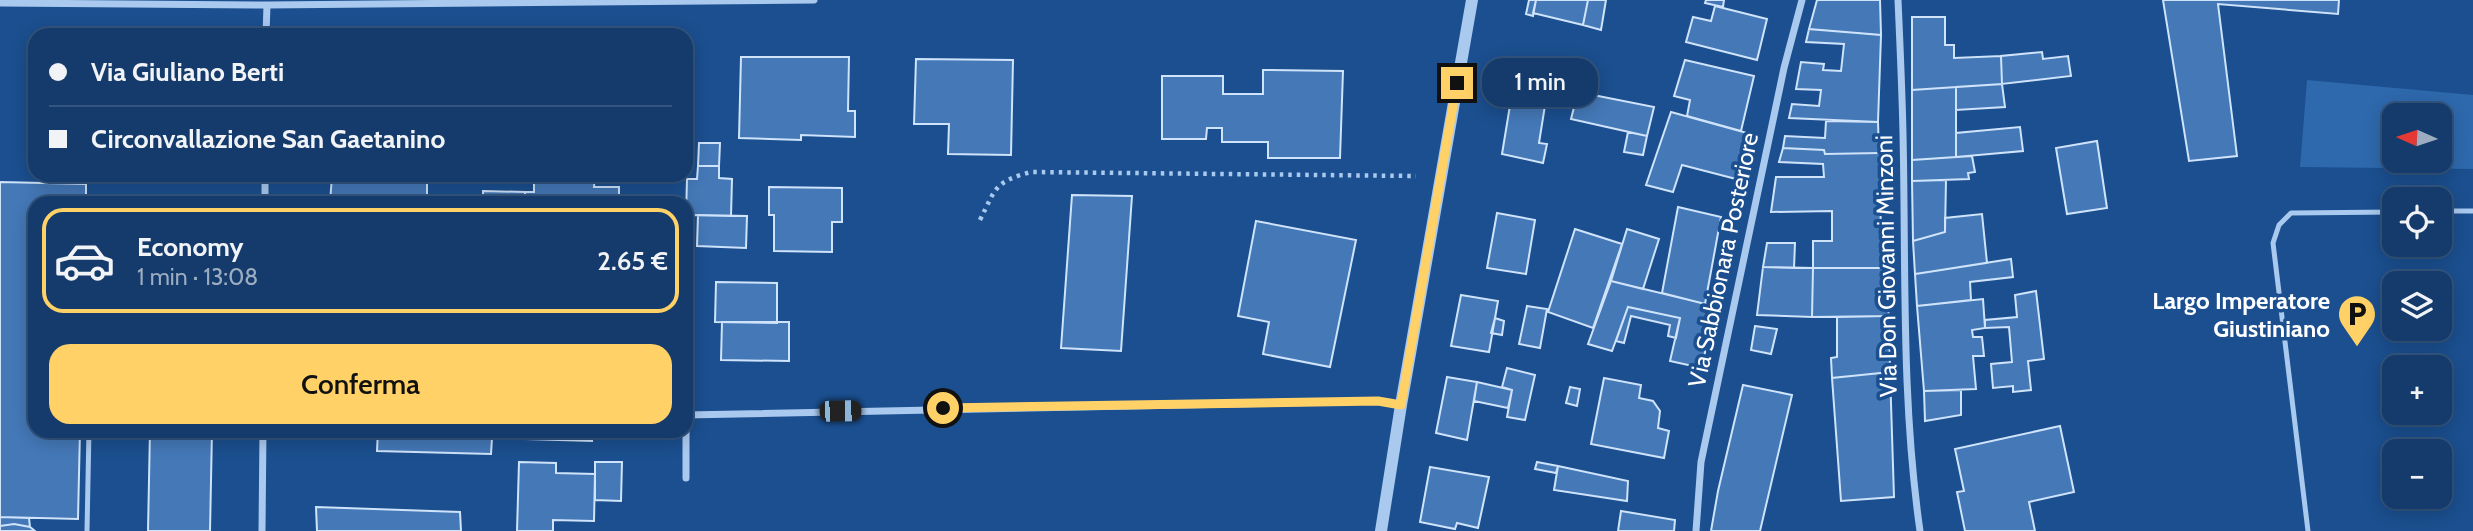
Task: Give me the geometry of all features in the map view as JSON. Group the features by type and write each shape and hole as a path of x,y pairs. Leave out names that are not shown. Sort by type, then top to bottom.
{"street":[{"path":"0,3 267,5 814,0"},
{"name":"Via Sabbionara Posteriore","path":"1696,531 1700,462 1781,81 1802,0"},
{"name":"Via Don Giovanni Minzoni","path":"1898,0 1903,133 1904,324 1911,466 1920,531"},
{"path":"1381,531 1469,1"},
{"path":"266,28 267,5"},
{"path":"693,415 1378,401 1401,405"},
{"path":"262,531 263,438"},
{"path":"686,438 686,478"}],"lane":[{"path":"2452,211 2473,211"},
{"path":"2308,531 2273,243 2279,225 2291,213 2382,212"},
{"path":"88,531 89,438"}],"path":[{"path":"980,220 995,190 1008,178 1031,172 1416,176"}],"shaded area":[{"path":"2307,80 2473,95 2473,169 2452,169 2452,103 2382,103 2382,168 2300,167"}],"building":[{"path":"1529,0 1536,0 1533,16 1526,14"},
{"path":"1536,0 1588,0 1583,25 1533,13"},
{"path":"1588,0 1606,0 1601,30 1583,25"},
{"path":"1706,0 1724,0 1723,7 1705,3"},
{"path":"1817,0 1880,0 1881,35 1809,29"},
{"path":"2163,0 2339,0 2338,14 2218,4 2237,156 2189,161"},
{"path":"1715,6 1767,19 1757,60 1686,42 1693,17 1711,21"},
{"path":"1912,17 1945,17 1945,45 1954,45 1954,58 2001,56 2002,84 1912,90"},
{"path":"1809,29 1881,35 1878,122 1789,118 1792,104 1819,106 1821,90 1796,89 1801,62 1824,64 1823,70 1841,71 1844,44 1806,42"},
{"path":"2042,52 2043,59 2068,56 2071,76 2002,84 2001,56"},
{"path":"741,57 849,57 848,111 855,111 855,137 801,135 801,140 739,138"},
{"path":"916,59 1013,60 1011,155 948,154 949,124 914,124"},
{"path":"1685,60 1754,76 1741,131 1687,116 1690,100 1674,96"},
{"path":"1583,68 1595,71 1589,95 1578,92"},
{"path":"1516,69 1550,74 1539,143 1547,144 1543,163 1502,154"},
{"path":"1263,70 1343,71 1340,158 1268,158 1268,142 1222,142 1222,128 1207,128 1206,139 1162,139 1162,76 1223,76 1223,94 1263,94"},
{"path":"2002,84 2005,107 1956,110 1956,87"},
{"path":"1956,87 1956,157 1912,160 1912,90"},
{"path":"1578,92 1654,107 1647,136 1571,119"},
{"path":"1671,112 1747,133 1736,179 1682,165 1673,192 1646,185"},
{"path":"1826,121 1878,122 1879,153 1825,154 1824,150 1783,148 1785,136 1825,138"},
{"path":"2020,127 2023,151 1956,157 1956,133"},
{"path":"1628,132 1647,136 1643,155 1624,152"},
{"path":"2097,141 2107,208 2067,214 2056,148"},
{"path":"699,143 720,143 719,166 698,166"},
{"path":"1783,148 1824,150 1825,154 1879,153 1882,268 1813,268 1813,241 1832,241 1832,211 1771,212 1776,177 1824,177 1823,164 1779,162"},
{"path":"1972,156 1975,172 1968,173 1969,179 1912,181 1912,160"},
{"path":"698,166 719,166 719,178 732,179 731,216 693,215 693,196 687,196 687,182 697,179"},
{"path":"1946,180 1945,232 1913,241 1912,181"},
{"path":"0,182 86,184 86,196 28,196 28,438 80,438 78,519 0,517"},
{"path":"332,182 427,182 427,196 331,196"},
{"path":"534,182 594,182 594,187 619,187 619,196 525,196 525,192 534,192"},
{"path":"769,187 842,188 842,222 832,222 832,252 774,251 774,215 769,215"},
{"path":"483,191 525,192 525,196 483,196"},
{"path":"1072,195 1132,196 1121,351 1061,348"},
{"path":"1678,207 1721,217 1705,304 1662,293"},
{"path":"1497,213 1535,220 1526,274 1487,268"},
{"path":"1982,214 1987,263 1915,274 1913,241 1945,232 1945,218"},
{"path":"698,215 747,216 746,248 697,246"},
{"path":"1256,221 1356,240 1330,367 1263,354 1269,322 1238,316"},
{"path":"1575,229 1622,244 1593,328 1548,312"},
{"path":"1627,229 1659,239 1643,289 1611,281"},
{"path":"1767,243 1795,243 1794,268 1763,267"},
{"path":"2011,259 2013,277 1970,282 1971,300 1917,306 1915,274"},
{"path":"1763,267 1813,268 1812,317 1757,315"},
{"path":"1813,268 1882,268 1889,316 1812,317"},
{"path":"1611,281 1714,306 1702,368 1670,361 1680,318 1628,307 1612,351 1588,344"},
{"path":"716,282 777,283 777,323 715,322"},
{"path":"2036,291 2044,359 2028,361 2031,390 2013,392 2013,386 1993,388 1991,364 2012,362 2009,327 1985,328 1985,320 2017,317 2015,295"},
{"path":"1461,295 1498,301 1489,352 1451,346"},
{"path":"1983,299 1985,328 1972,330 1973,337 1982,337 1984,356 1973,356 1976,389 1924,391 1917,306"},
{"path":"1527,306 1547,309 1540,348 1519,344"},
{"path":"1628,307 1680,318 1676,338 1668,336 1670,325 1631,316 1624,343 1616,341"},
{"path":"1889,316 1890,372 1832,378 1831,358 1837,357 1837,317"},
{"path":"1495,318 1504,321 1502,335 1491,333"},
{"path":"722,322 789,322 789,361 721,360"},
{"path":"1755,326 1777,329 1771,354 1751,350"},
{"path":"1507,368 1535,375 1525,420 1507,417 1512,390 1502,387"},
{"path":"1890,372 1894,497 1841,501 1832,378"},
{"path":"1447,377 1477,382 1467,440 1436,433"},
{"path":"1604,378 1641,385 1639,398 1653,401 1660,411 1658,428 1669,431 1664,458 1591,444"},
{"path":"1477,382 1512,390 1508,408 1474,401"},
{"path":"1743,385 1792,395 1760,531 1711,531 1718,491"},
{"path":"1570,387 1580,389 1577,406 1566,403"},
{"path":"1961,390 1961,415 1925,421 1924,391"},
{"path":"2060,426 2074,492 2029,502 2035,531 1965,531 1957,492 1964,491 1955,449"},
{"path":"150,438 212,438 210,531 148,531"},
{"path":"378,438 492,438 491,454 377,451"},
{"path":"492,438 592,438 592,441"},
{"path":"519,462 556,463 556,473 595,474 594,521 553,520 553,531 517,531"},
{"path":"595,462 622,462 621,501 595,500"},
{"path":"1537,462 1558,466 1556,473 1535,469"},
{"path":"1558,466 1628,481 1627,501 1554,490"},
{"path":"1430,467 1489,477 1478,528 1457,523 1455,529 1420,522"},
{"path":"316,507 460,512 461,531 317,531"},
{"path":"1621,511 1675,520 1674,531 1618,531"},
{"path":"0,517 29,518 30,527 14,524 0,526"},
{"path":"14,524 30,527 35,531 0,531 0,526"}],"place":[{"name":"Largo Imperatore Giustiniano","path":"2357,348"}],"route":[{"path":"943,408 1378,401 1401,405 1457,83"}]}
